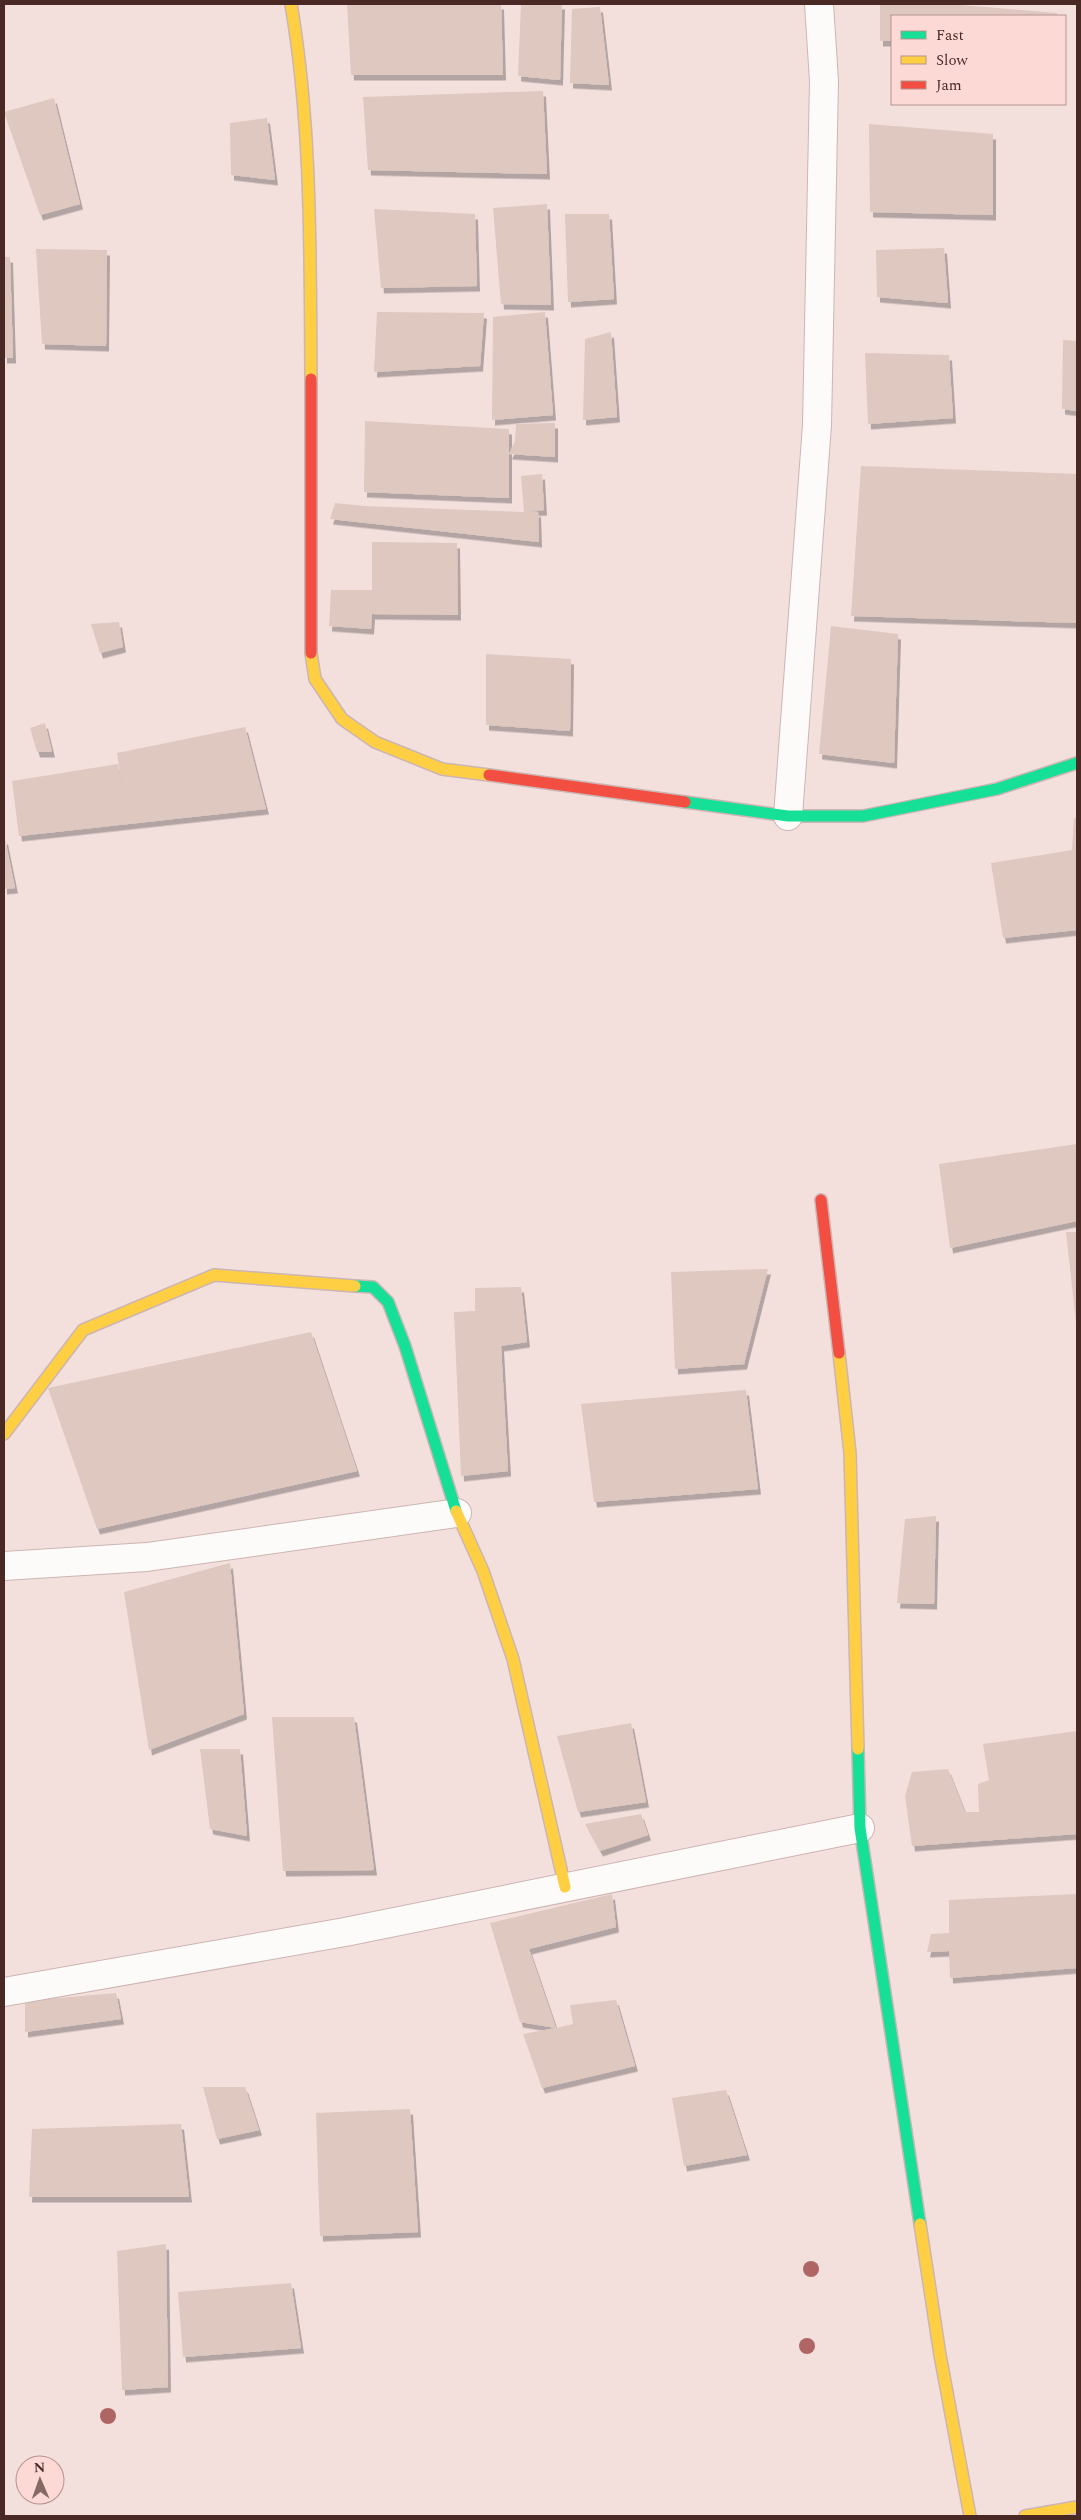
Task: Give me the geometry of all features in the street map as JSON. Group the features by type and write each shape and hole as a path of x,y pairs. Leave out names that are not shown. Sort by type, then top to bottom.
{"main road":[{"path":"291,4 297,35 308,191 312,340 310,644 315,679 342,719 375,742 442,769 788,816 863,816 997,788 1077,762"},
{"path":"821,1200 850,1453 860,1828 940,2355 970,2516"},
{"path":"4,1434 83,1330 214,1275 373,1287 388,1302 405,1346 457,1513 483,1572 512,1660 565,1887"},
{"path":"1025,2516 1077,2507"}],"street":[{"path":"788,816 817,425 824,80 819,4"},
{"path":"4,1566 147,1557 457,1513"},
{"path":"4,1992 345,1932 860,1828"}],"building":[{"path":"347,4 501,4 503,75 351,75"},
{"path":"521,4 562,4 560,80 518,76"},
{"path":"880,4 948,4 1057,13 1057,15 891,15 891,41 880,41"},
{"path":"600,7 609,85 570,83 572,9"},
{"path":"543,91 547,174 368,170 363,97"},
{"path":"54,98 80,204 40,215 4,112"},
{"path":"267,118 275,180 231,175 230,123"},
{"path":"869,124 993,134 993,215 870,212"},
{"path":"547,204 551,305 501,304 493,208"},
{"path":"374,209 475,214 477,286 381,288"},
{"path":"565,214 609,214 614,299 568,302"},
{"path":"944,248 948,303 877,297 876,250"},
{"path":"36,249 107,250 106,346 42,344"},
{"path":"4,257 10,257 13,358 4,358"},
{"path":"377,312 484,313 480,366 374,372"},
{"path":"545,312 553,415 492,420 493,317"},
{"path":"611,332 617,417 583,420 585,339"},
{"path":"1063,340 1077,341 1077,411 1062,409"},
{"path":"865,353 949,355 953,418 868,424"},
{"path":"365,421 509,429 509,498 364,492"},
{"path":"555,423 555,457 509,454 515,441 516,424"},
{"path":"861,466 1077,474 1077,623 851,616"},
{"path":"542,474 544,510 528,511 538,512 539,542 330,519 335,503 364,506 524,512 521,476"},
{"path":"372,542 457,543 458,615 372,614 371,629 329,626 331,590 372,590"},
{"path":"119,622 123,647 100,653 91,624"},
{"path":"831,626 898,634 894,763 819,754"},
{"path":"486,654 571,659 570,731 486,725"},
{"path":"45,723 52,752 37,752 30,728"},
{"path":"245,727 266,809 19,836 12,781 118,764 122,786 117,753"},
{"path":"1074,818 1077,818 1077,930 1003,938 991,863 1072,850"},
{"path":"5,839 15,888 4,889"},
{"path":"1077,1144 1077,1221 950,1248 939,1164"},
{"path":"1066,1232 1077,1232 1077,1322 1076,1322"},
{"path":"768,1269 744,1364 675,1369 671,1272"},
{"path":"521,1287 527,1342 501,1346 508,1471 461,1476 454,1312 475,1311 475,1288"},
{"path":"311,1332 357,1471 97,1529 48,1388"},
{"path":"746,1390 758,1489 594,1502 581,1404"},
{"path":"936,1516 934,1604 897,1603 905,1519"},
{"path":"230,1563 244,1714 149,1750 124,1592"},
{"path":"272,1717 354,1717 374,1870 283,1871"},
{"path":"631,1723 646,1802 578,1812 557,1736"},
{"path":"1077,1731 1077,1834 912,1846 905,1796 912,1772 948,1769 965,1812 979,1812 978,1784 989,1780 983,1744"},
{"path":"200,1749 240,1749 247,1836 210,1829"},
{"path":"641,1814 648,1835 600,1851 585,1824"},
{"path":"612,1894 616,1927 529,1949 556,2028 520,2022 490,1923"},
{"path":"1077,1894 1077,1968 950,1978 949,1951 927,1952 931,1934 949,1933 949,1900"},
{"path":"116,1993 121,2019 25,2032 25,2001"},
{"path":"616,2000 635,2066 542,2088 523,2034 573,2024 570,2005"},
{"path":"203,2087 245,2087 259,2130 217,2139"},
{"path":"726,2090 747,2155 684,2166 672,2098"},
{"path":"410,2109 418,2232 320,2236 316,2113"},
{"path":"181,2124 189,2197 29,2197 32,2129"},
{"path":"166,2244 168,2387 122,2390 117,2251"},
{"path":"291,2283 301,2348 183,2357 178,2292"}],"traffic: fast":[{"path":"685,802 788,816 863,816 997,789 1077,763"},
{"path":"355,1286 373,1287 388,1302 405,1346 456,1511"},
{"path":"858,1749 860,1828 920,2224"}],"traffic: slow":[{"path":"291,4 298,50 306,144 310,238 311,379"},
{"path":"311,653 315,679 342,719 375,742 442,769 489,775"},
{"path":"4,1434 83,1330 214,1275 355,1286"},
{"path":"839,1353 850,1453 858,1749"},
{"path":"456,1511 483,1571 513,1659 565,1887"},
{"path":"920,2224 940,2355 970,2516"},
{"path":"1025,2516 1077,2507"}],"traffic: jam":[{"path":"311,379 311,653"},
{"path":"489,775 685,802"},
{"path":"821,1200 839,1353"}]}
